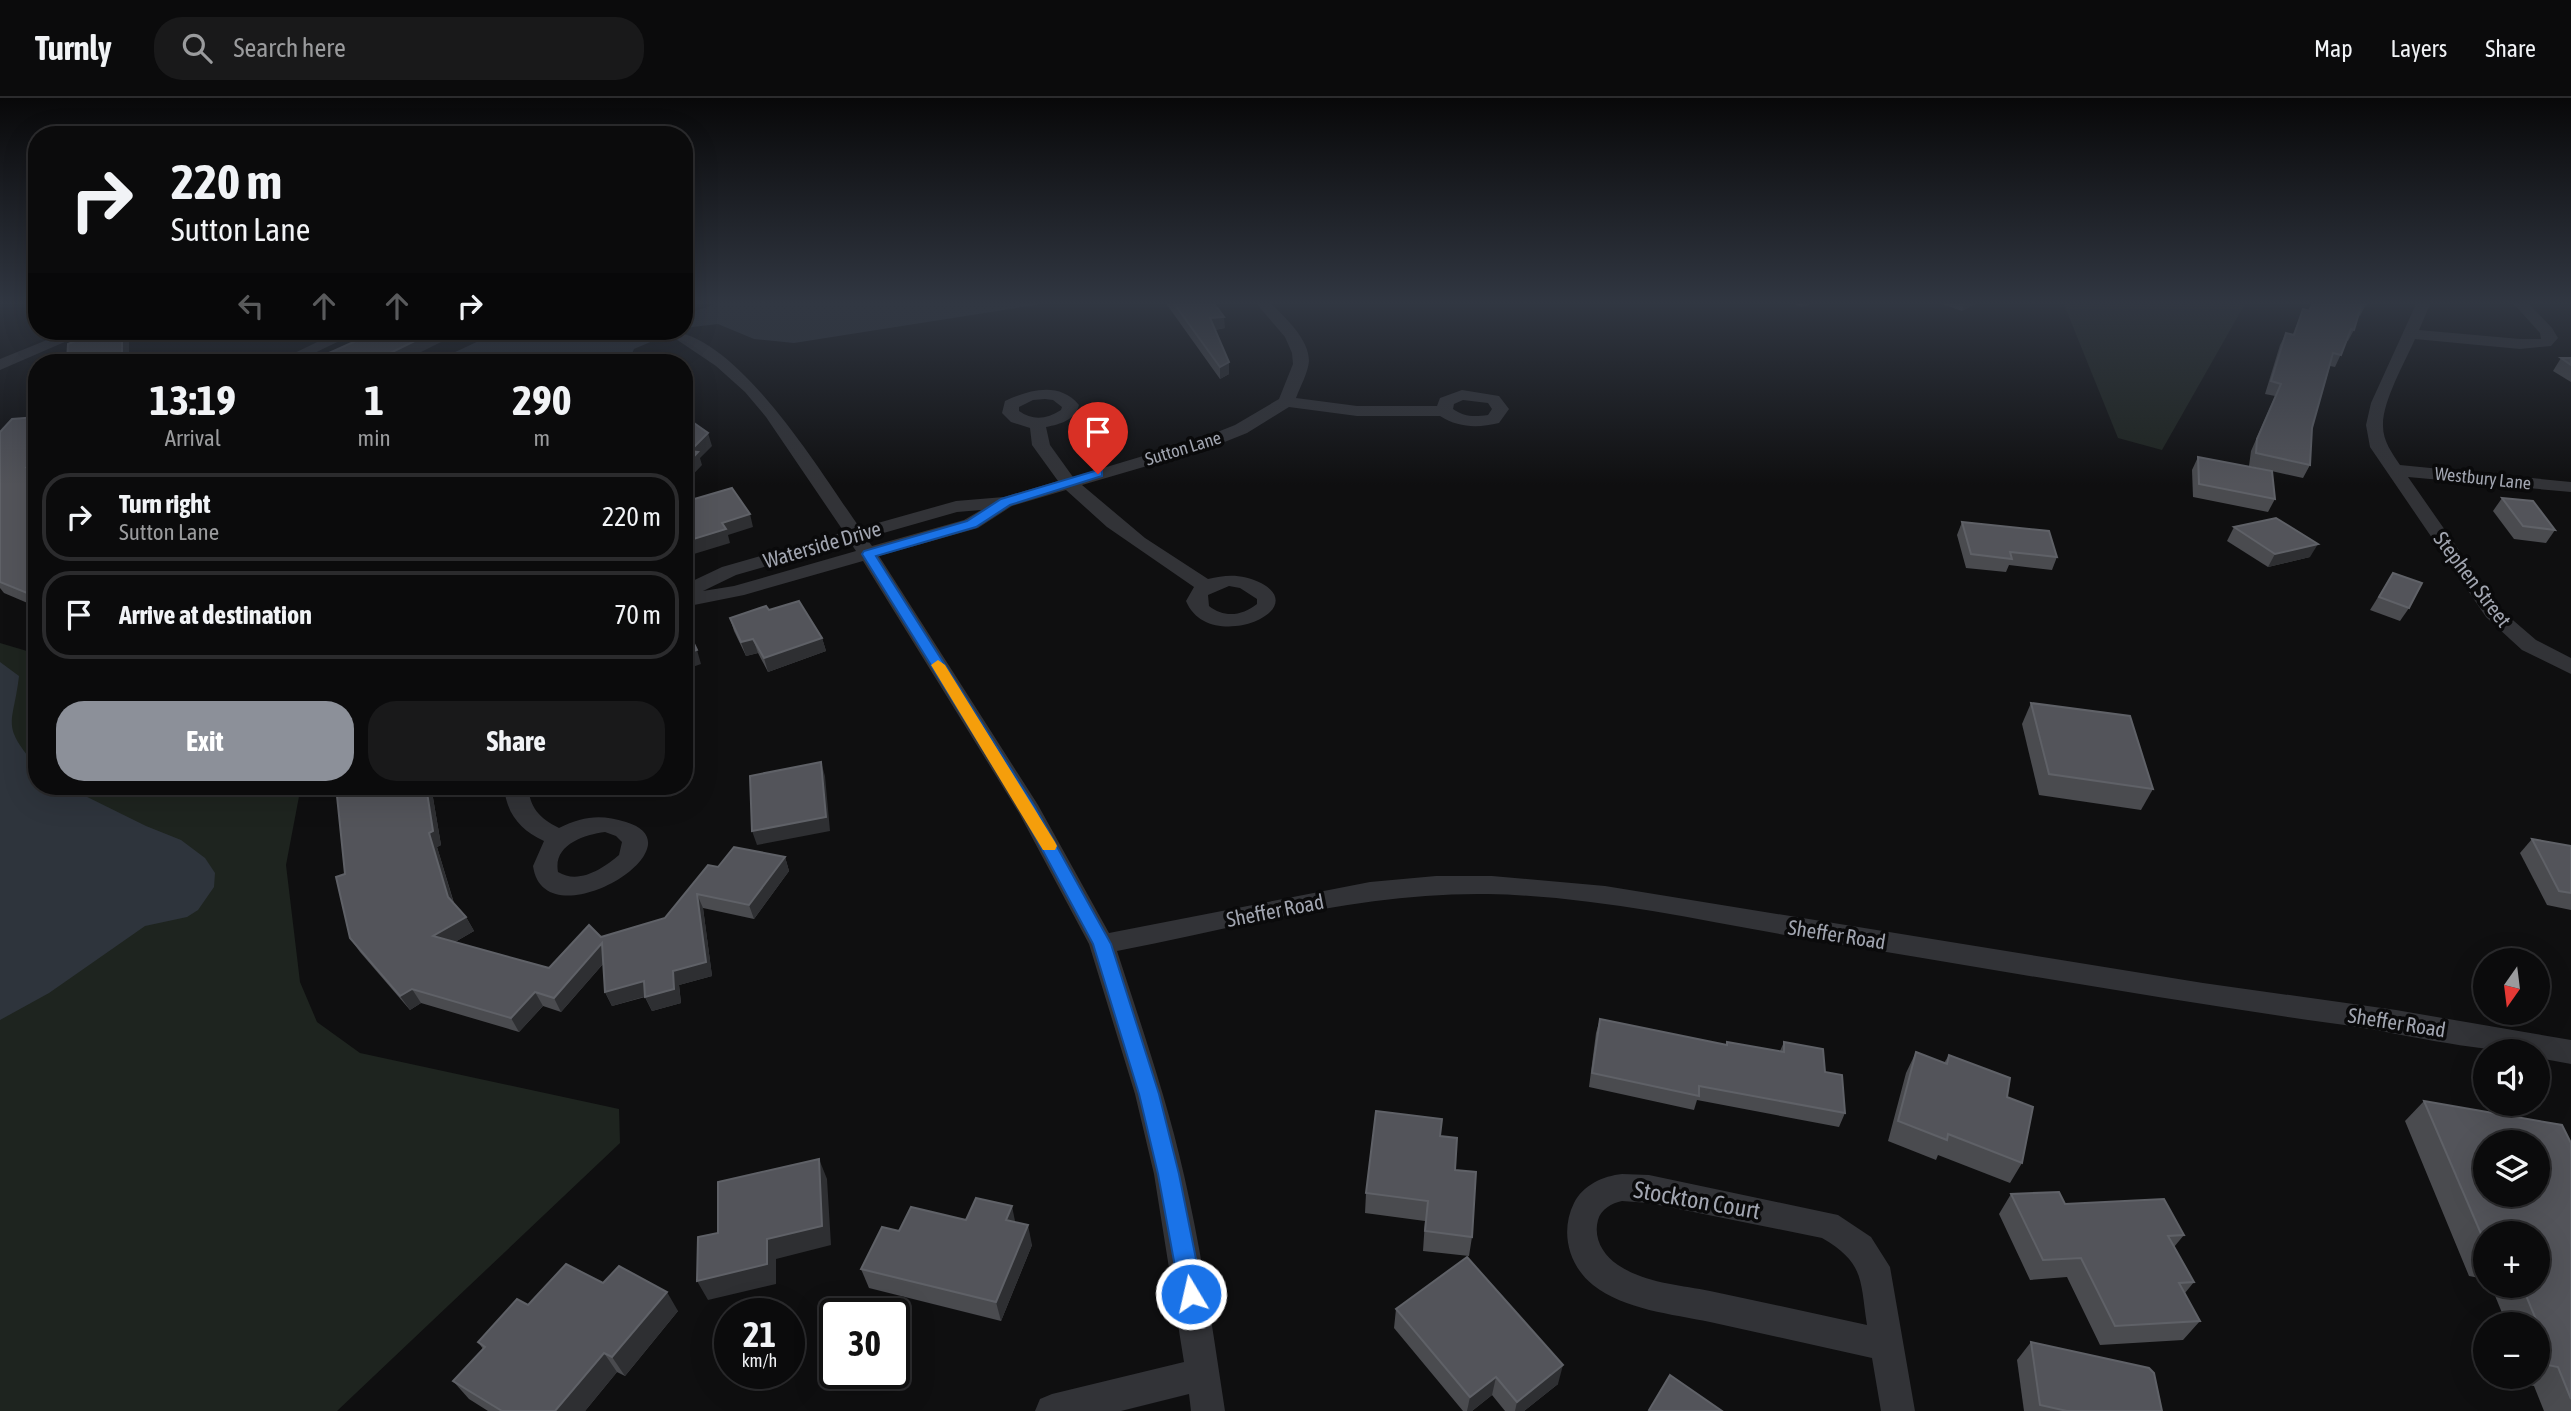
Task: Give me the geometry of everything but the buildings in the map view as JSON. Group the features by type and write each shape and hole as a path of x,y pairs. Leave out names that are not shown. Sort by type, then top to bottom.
{"street":[{"path":"722,363 751,389 772,414 862,544 1030,811 1102,944 1149,1094 1169,1174 1187,1268 1208,1411"},
{"path":"1300,363 1299,375 1286,402 1357,411 1444,411"},
{"path":"2395,470 2379,447 2374,425 2379,403 2398,363"},
{"name":"Sutton Lane","path":"693,599 737,592 862,544 971,524 1006,502 1206,443 1241,429 1286,402"},
{"path":"1038,424 1039,442 1049,460 1068,482 1141,544 1205,586"},
{"name":"Westbury Lane","path":"2395,470 2571,487"},
{"name":"Stephen Street","path":"2395,470 2493,613 2529,645 2571,667"},
{"name":"Waterside Drive","path":"693,589 729,571 862,544"},
{"path":"516,795 517,804 526,819 544,833 561,839"},
{"name":"Sheffer Road","path":"1102,944 1370,891 1436,885 1492,885 1605,895 2203,995 2396,1021 2571,1052"},
{"name":"Stockton Court","path":"1886,1345 1661,1296 1611,1279 1596,1267 1585,1252 1580,1236 1586,1208 1608,1190 1628,1187 1827,1225 1852,1238 1867,1252 1874,1267 1898,1411"},
{"path":"1052,1411 1203,1374"}],"shaded area":[{"path":"2088,363 2211,363 2162,450 2118,438"},
{"path":"0,643 28,651 28,795 299,795 286,865 300,982 317,1022 360,1053 619,1109 620,1143 337,1411 0,1411"},
{"path":"0,662 19,676 12,724 13,732 28,756 28,795 83,795 181,840 205,858 215,873 214,887 198,910 187,917 145,926 49,993 0,1020"}],"slow traffic":[{"path":"938,665 1030,811 1049,846"}],"route":[{"path":"1098,474 1006,502 971,524 869,554 1030,811 1102,944 1149,1094 1169,1174 1191,1294"}]}
